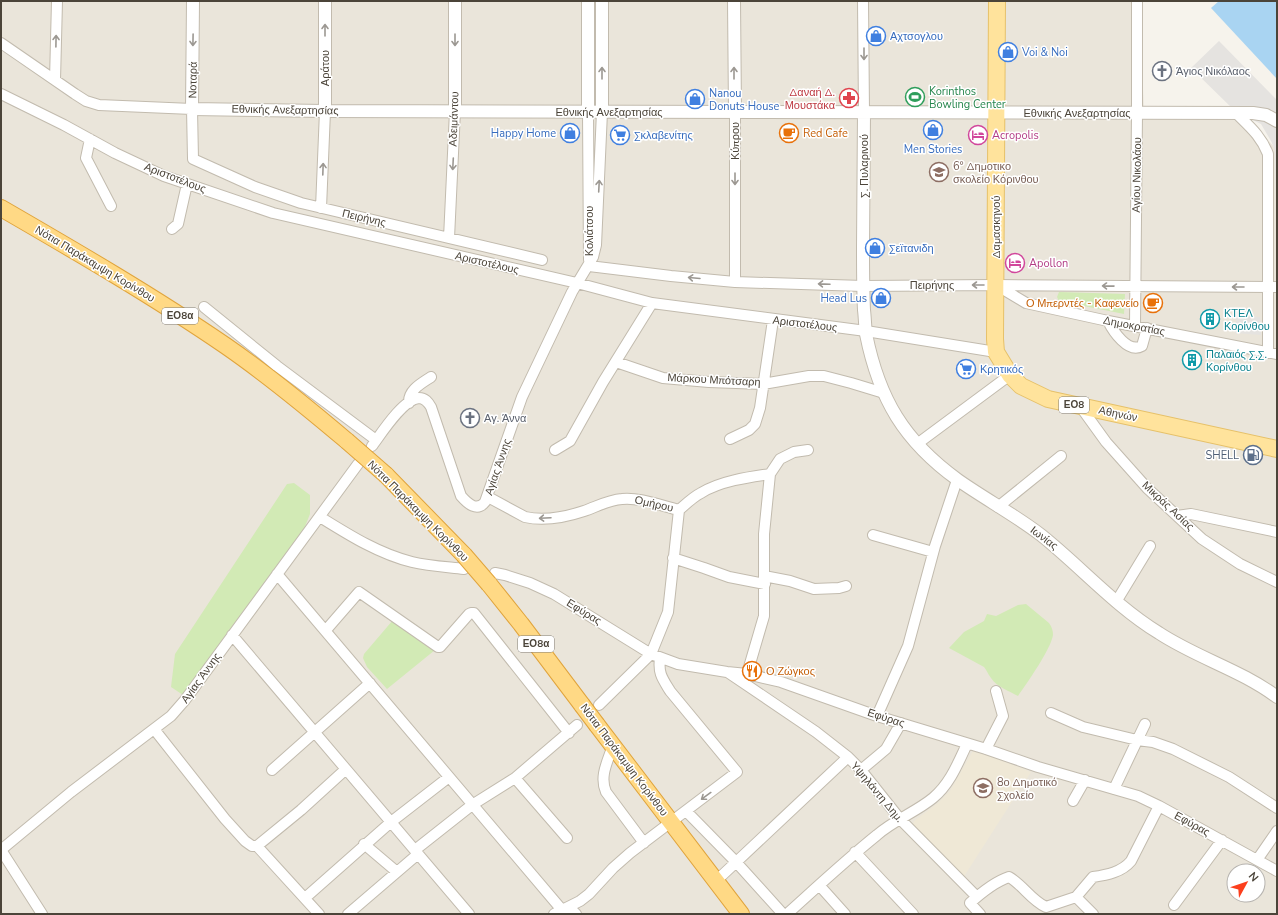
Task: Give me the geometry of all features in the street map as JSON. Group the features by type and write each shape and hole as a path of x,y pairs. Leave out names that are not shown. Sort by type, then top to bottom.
{"highway":[{"name":"Νότια Παράκαμψη Κορίνθου","path":"1,208 134,287 226,346 347,441 386,475 464,562 492,579 547,658 741,914"}],"main road":[{"name":"Δαμασκηνού","path":"996,285 997,1"},
{"path":"996,285 996,352"},
{"name":"Αθηνών","path":"996,352 1010,375 1020,386 1048,399 1277,449"}],"street":[{"path":"55,80 57,1"},
{"name":"Νοταρά","path":"192,159 193,1"},
{"name":"Αράτου","path":"321,208 325,111 325,1"},
{"name":"Αδειμάντου","path":"449,238 455,111 455,1"},
{"name":"Κολιάτσου","path":"588,1 589,266"},
{"name":"Κολιάτσου","path":"589,266 596,245 602,112 602,1"},
{"name":"Κύπρου","path":"734,1 735,282"},
{"name":"Σ. Πυλαρινού","path":"864,1 863,286 866,332"},
{"name":"Αγίου Νικολάου","path":"1135,326 1137,1"},
{"name":"Εθνικής Ανεξαρτησίας","path":"1,43 86,101 99,105 192,109 325,111 1254,113 1266,115 1277,121"},
{"name":"Αριστοτέλους","path":"1,94 115,153 157,172 188,184 273,212 577,283 652,303 866,332 996,352"},
{"path":"1237,114 1264,142 1268,154 1273,287 1273,353"},
{"path":"90,139 86,158 111,206"},
{"name":"Πειρήνης","path":"192,159 256,187 301,203 542,260"},
{"path":"172,229 178,224 188,184"},
{"name":"Πειρήνης","path":"589,266 735,282 863,286 996,285 1273,287"},
{"name":"Αγίας Άννης","path":"409,403 418,398 428,401 462,496 467,504 474,507 483,505 488,497 522,397 577,283 589,266"},
{"name":"Δημοκρατίας","path":"996,285 1026,303 1108,321 1273,353"},
{"path":"555,450 570,441 652,303"},
{"path":"204,308 374,443 397,413 409,403 409,398 416,388 431,377"},
{"path":"730,439 749,430 755,424 760,408 773,320"},
{"path":"1108,321 1113,332 1122,341 1132,347 1139,348 1142,346 1147,328"},
{"name":"Ιωνίας","path":"866,332 874,364 884,393 896,417 917,444 934,461 957,480 1038,533 1064,554 1116,602 1158,633 1193,653 1261,685 1277,697"},
{"name":"Μάρκου Μπότσαρη","path":"616,362 663,378 709,382 763,384 809,376 824,376 884,393"},
{"path":"917,444 1010,375"},
{"name":"Μικράς Ασίας","path":"1080,406 1111,448 1147,488 1177,516 1209,543 1240,564 1277,582"},
{"path":"747,674 764,616 764,534 770,474 780,459 794,452 808,450"},
{"path":"998,507 1060,456"},
{"name":"Αγίας Άννης","path":"1,850 71,792 171,716 185,700 358,464"},
{"name":"Ομήρου","path":"488,497 526,517 532,518 561,516 583,511 606,502 622,498 634,499 679,510 695,496 709,489 748,477 770,474"},
{"path":"877,716 908,646 933,552 957,480"},
{"path":"277,574 326,630 472,805 565,911 589,894 613,868 671,821 737,772 670,691 662,678 656,656 668,612 679,510"},
{"path":"1177,516 1191,514 1277,532"},
{"path":"320,517 377,550 412,562 464,562"},
{"path":"873,535 933,552"},
{"path":"1116,602 1150,546"},
{"path":"674,558 729,577 790,581 814,589 846,586"},
{"name":"Εφύρας","path":"492,579 506,574 530,583 554,594 656,656 678,664 747,674 781,682 877,716 1138,796 1160,806 1277,871"},
{"path":"326,630 359,592 438,648 469,614 474,613 569,733"},
{"path":"232,635 469,914"},
{"path":"600,705 656,656"},
{"name":"Υψηλάντη Δημ.","path":"727,672 816,732 848,757 861,770 900,819 977,897"},
{"path":"272,770 370,683"},
{"path":"986,749 1003,716 996,691"},
{"path":"1051,712 1065,720 1083,727 1137,740 1154,742 1190,757 1229,777 1277,808"},
{"path":"861,770 886,749 902,723"},
{"path":"1114,788 1144,724"},
{"path":"348,914 397,872 416,852 472,805 515,778 577,725"},
{"path":"154,729 225,819 245,841 252,846 257,846 319,914"},
{"path":"788,914 855,852 883,829 908,816 929,801 945,786 967,744"},
{"path":"613,745 603,775 602,784 606,792 644,843"},
{"path":"716,881 848,757"},
{"path":"257,846 301,810 346,769"},
{"path":"305,898 364,844 449,777"},
{"path":"515,778 567,838"},
{"path":"1073,801 1085,780"},
{"path":"980,914 970,903 1002,880 1009,877 1015,880 1038,903 1046,907 1076,897 1093,877 1104,875 1126,867 1131,861 1160,806"},
{"path":"686,811 736,862 783,914"},
{"path":"1257,860 1277,831"},
{"path":"1174,905 1222,840"},
{"path":"364,844 397,872"},
{"path":"1,850 42,914"},
{"path":"855,852 913,914"},
{"path":"819,885 845,914"},
{"path":"1076,897 1093,914"}],"shaded area":[{"path":"1,1 1139,1 1144,111 1252,122 1277,150 1277,914 1,914"},
{"path":"1219,41 1277,100 1277,203 1275,150 1261,124 1236,112 1191,68"},
{"path":"1236,316 1260,317 1261,335 1235,333"},
{"path":"974,749 1031,772 963,878 913,824 914,821 938,803 950,791"}],"green space":[{"path":"1059,292 1125,294 1124,314 1059,301 1057,297"},
{"path":"294,483 310,495 310,514 304,529 183,695 171,687 175,654 287,484"},
{"path":"1026,604 1049,623 1053,635 1048,649 1033,675 1018,696 996,684 984,667 949,648 964,632 984,621 987,614 996,616 1018,605"},
{"path":"393,620 435,650 387,689 367,667 363,658 364,654"}],"water":[{"path":"1219,1 1277,1 1277,79 1211,8"}],"place":[{"name":"Αχτσογλου","path":"876,36"},
{"name":"Voi & Noi","path":"1008,52"},
{"name":"Άγιος Νικόλαος","path":"1162,71"},
{"name":"Korinthos Bowling Center","path":"915,97"},
{"name":"Δαναή Δ. Μουστάκα","path":"849,98"},
{"name":"Nanou Donuts House","path":"695,99"},
{"name":"Men Stories","path":"933,130"},
{"name":"Happy Home","path":"570,133"},
{"name":"Red Cafe","path":"789,133"},
{"name":"Σκλαβενίτης","path":"620,135"},
{"name":"Acropolis","path":"978,135"},
{"name":"6° Δημοτικο σκολείο Κόρινθου","path":"939,172"},
{"name":"Σεϊτανιδη","path":"875,248"},
{"name":"Apollon","path":"1015,263"},
{"name":"Head Lus","path":"881,298"},
{"name":"Ο Μπερντές - Καφενείο","path":"1153,303"},
{"name":"ΚΤΕΛ Κορίνθου","path":"1210,319"},
{"name":"Παλαιός Σ.Σ. Κορίνθου","path":"1192,360"},
{"name":"Κρητικός","path":"966,369"},
{"name":"Αγ. Άννα","path":"470,418"},
{"name":"SHELL","path":"1253,455"},
{"name":"Ο Ζώγκος","path":"752,671"},
{"name":"8ο Δημοτικό Σχολείο","path":"983,788"}]}
